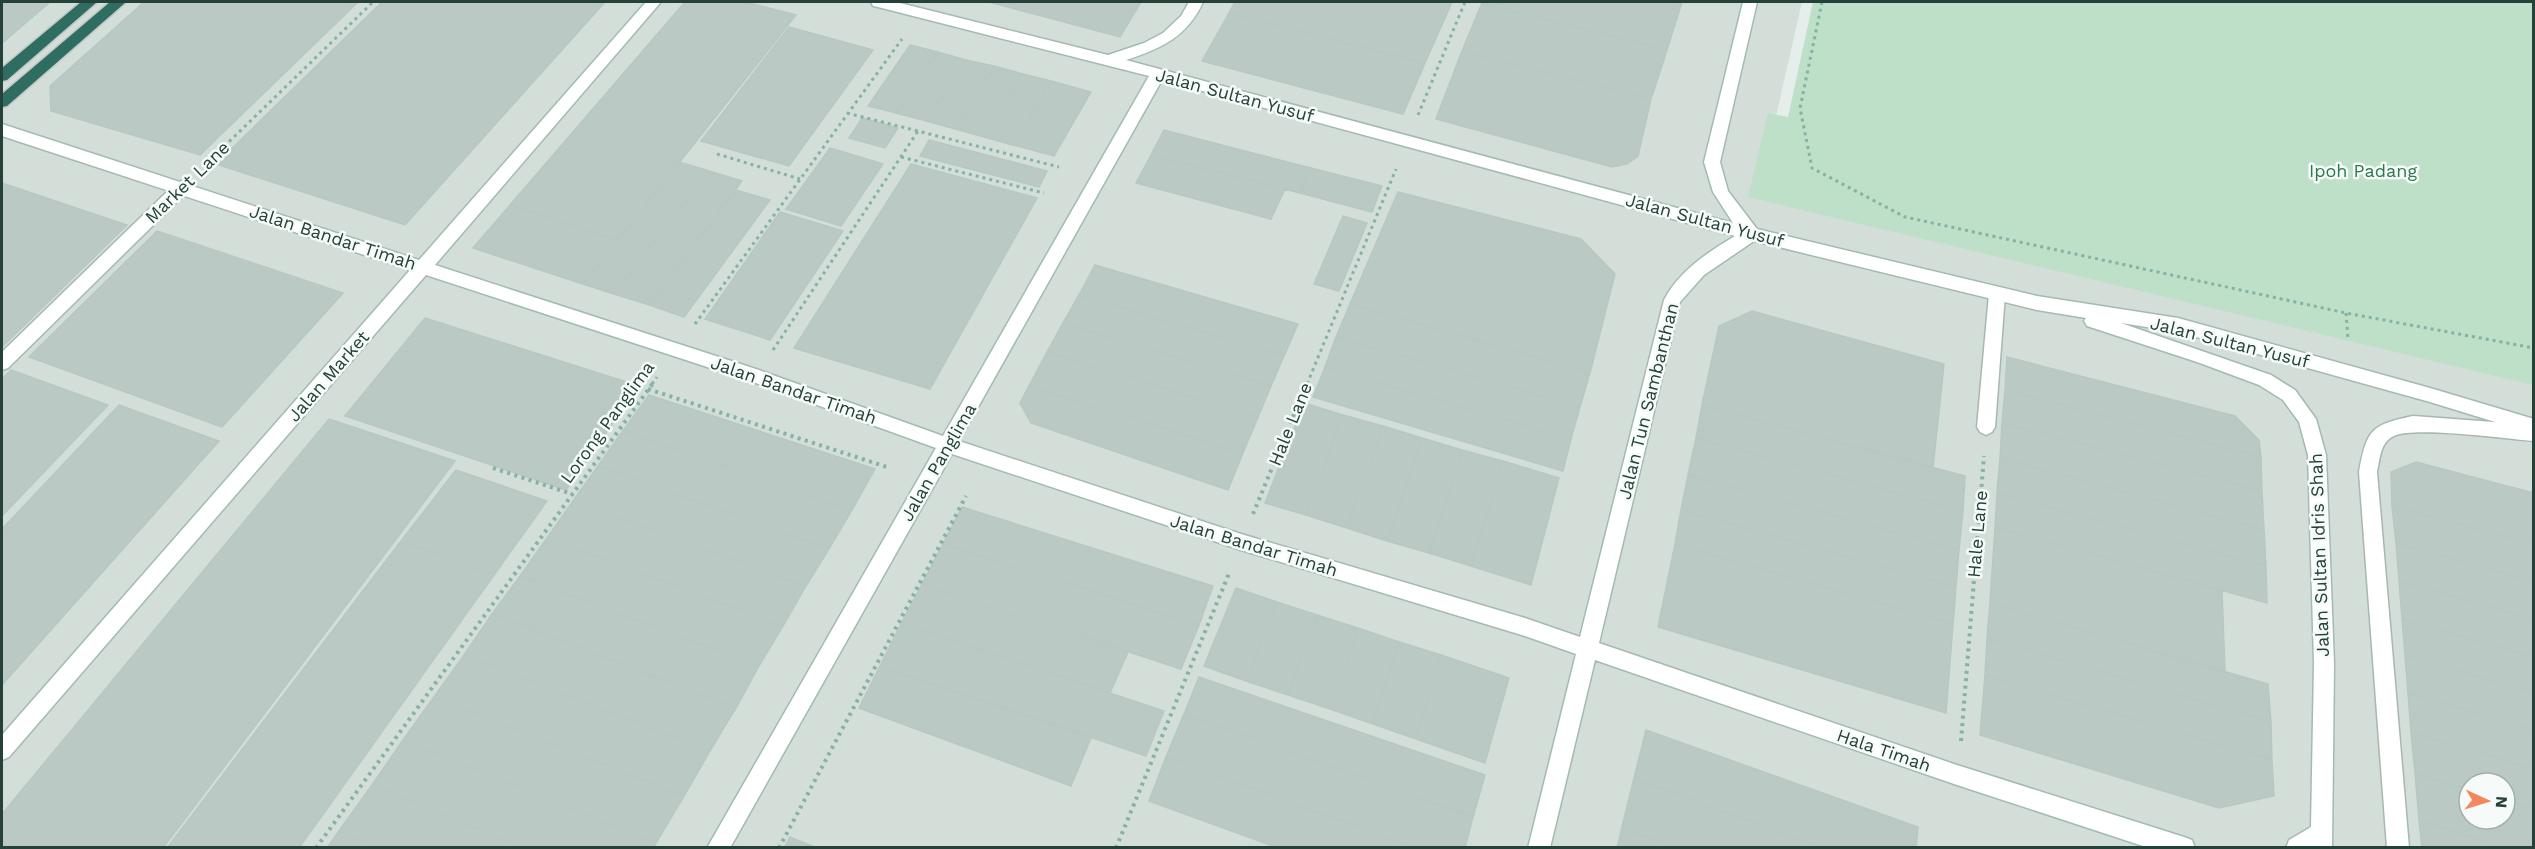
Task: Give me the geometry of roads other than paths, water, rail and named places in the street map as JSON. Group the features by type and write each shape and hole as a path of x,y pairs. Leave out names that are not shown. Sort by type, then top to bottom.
{"highway":[{"path":"2,76 90,2"},
{"path":"2,102 119,2"}],"street":[{"name":"Jalan Market","path":"2,750 654,2"},
{"name":"Jalan Sultan Yusuf","path":"878,2 1108,60 1752,234 2037,303 2178,325 2430,395 2534,427"},
{"path":"1108,60 1149,46 1170,35 1185,22 1196,2"},
{"path":"1750,2 1712,162 1714,179 1720,194 1752,234"},
{"name":"Jalan Panglima","path":"718,848 1157,75"},
{"name":"Jalan Bandar Timah","path":"2,130 676,349 948,445 1241,542 1587,648"},
{"name":"Market Lane","path":"2,363 182,187"},
{"name":"Jalan Tun Sambanthan","path":"1539,848 1672,300 1684,280 1715,255 1752,234"},
{"path":"1986,427 1997,294"},
{"name":"Jalan Sultan Idris Shah","path":"2037,303 2201,356 2265,380 2289,395 2307,419 2318,467 2324,663 2321,840"},
{"path":"2398,848 2368,472 2374,442 2388,429 2414,424 2534,433"},
{"name":"Hala Timah","path":"1587,648 1957,775 2184,848"},
{"path":"2297,848 2321,840"}],"park label":[{"name":"Ipoh Padang","path":"2363,170"}]}
